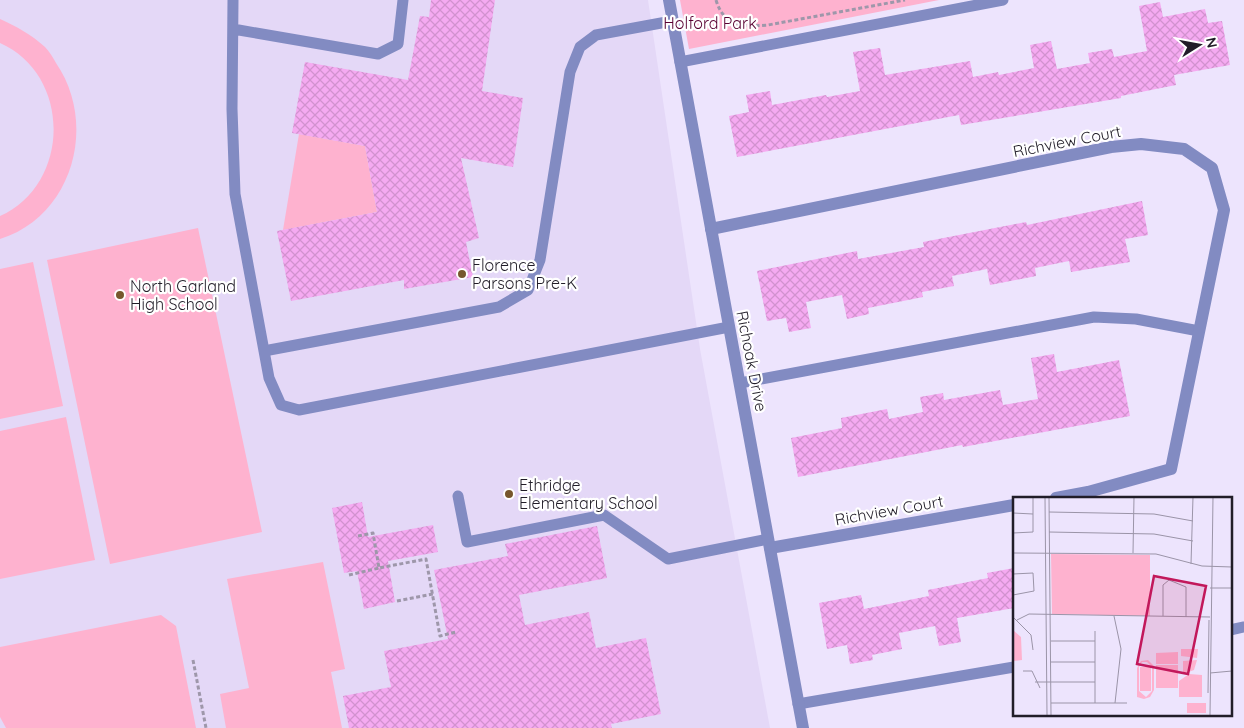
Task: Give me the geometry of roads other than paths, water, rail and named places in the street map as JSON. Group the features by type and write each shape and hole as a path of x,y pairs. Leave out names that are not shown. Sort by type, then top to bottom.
{"street":[{"name":"Richoak Drive","path":"669,0 803,728"},
{"name":"Richview Court","path":"711,228 1111,147 1142,144 1184,148 1212,168 1224,210 1171,469 1088,492 1061,497"},
{"name":"Richview Court","path":"769,543 1013,505"}],"lane":[{"path":"233,0 235,194 269,378 281,405 299,410 729,326"},
{"path":"233,29 378,54 398,44 403,0"},
{"path":"680,62 1003,0"},
{"path":"264,351 499,307 528,290 540,260 570,72 580,47 596,35 672,21"},
{"path":"740,384 1094,317 1136,319 1200,331"},
{"path":"458,496 468,542 604,515 668,559 769,543"},
{"path":"798,704 1013,667"}],"place":[{"name":"Florence Parsons Pre-K","path":"462,274"},
{"name":"North Garland High School","path":"120,295"},
{"name":"Ethridge Elementary School","path":"509,494"}],"park label":[{"name":"Holford Park","path":"710,23"}]}
